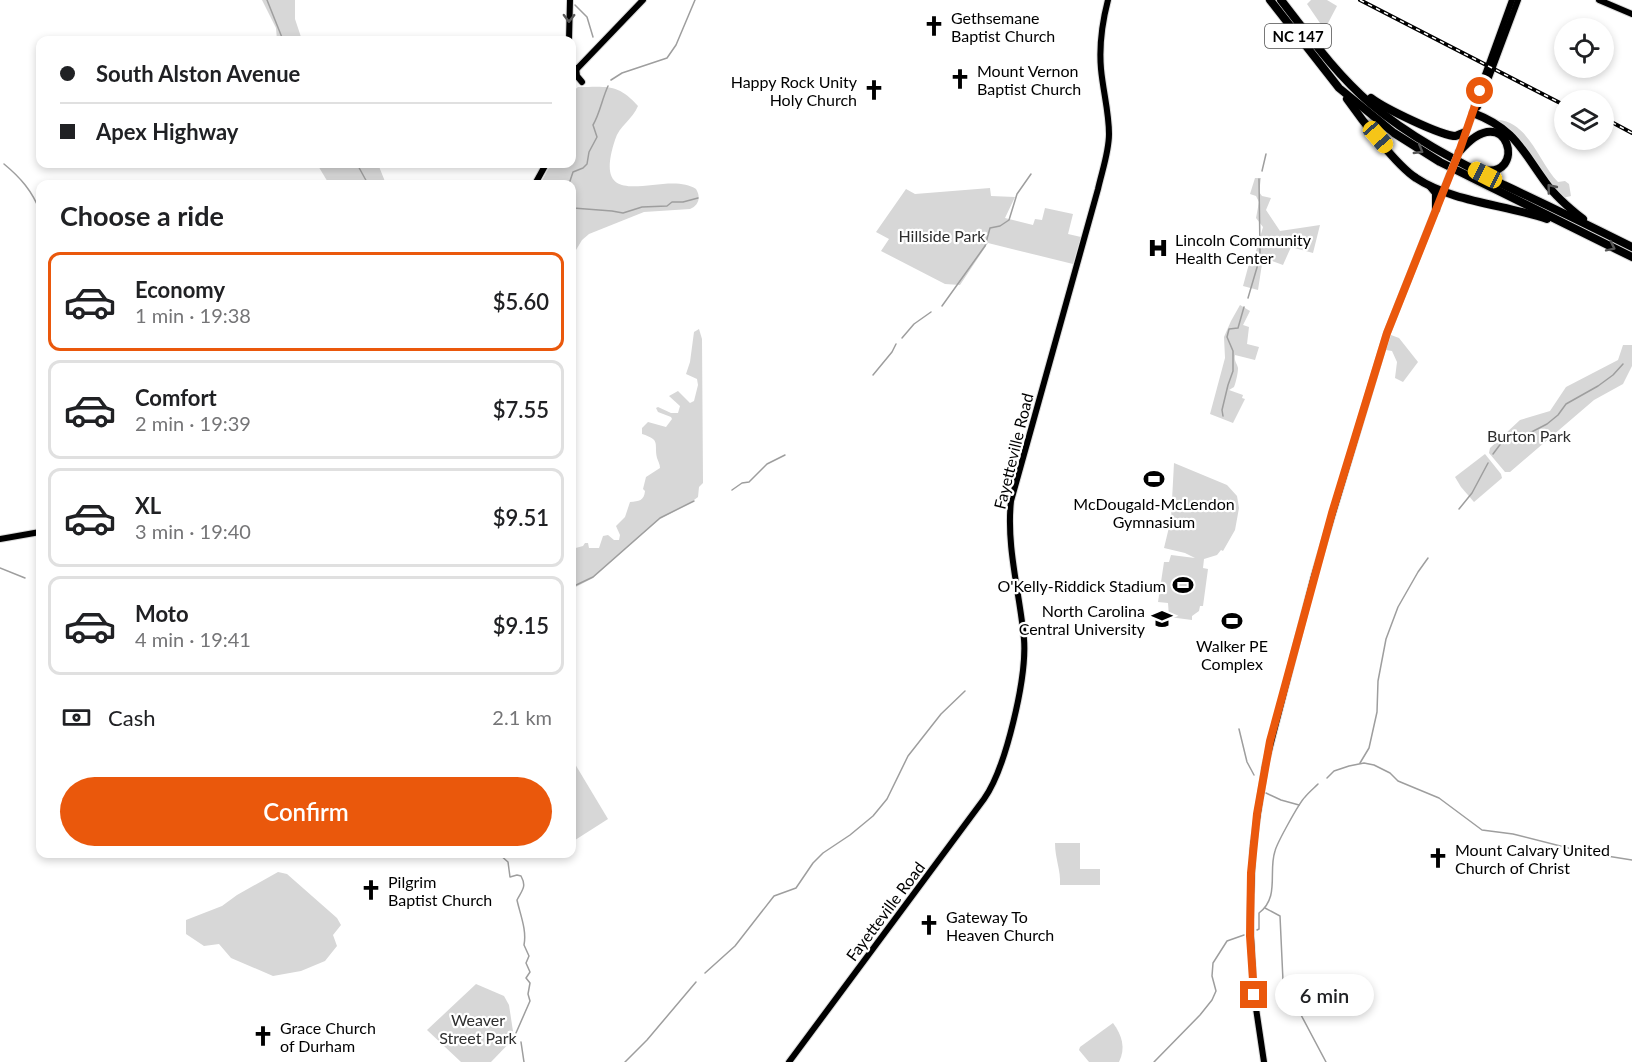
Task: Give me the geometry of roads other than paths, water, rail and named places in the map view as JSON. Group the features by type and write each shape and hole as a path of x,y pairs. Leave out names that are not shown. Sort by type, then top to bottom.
{"highway":[{"name":"NC 147","path":"1270,0 1325,72 1381,124 1426,154 1632,257"},
{"name":"NC 147","path":"1281,0 1345,78 1406,131 1464,164 1632,247"},
{"path":"1345,78 1375,101 1399,115 1447,134 1457,136 1465,132"},
{"path":"1340,88 1408,172 1430,186 1443,192 1528,213 1576,230"},
{"path":"1473,111 1515,138 1556,195 1593,228"},
{"path":"1459,152 1472,138 1485,132 1499,134 1509,146 1507,160 1497,169 1485,170 1464,164"},
{"path":"1430,186 1436,193 1436,208"}],"main road":[{"path":"569,36 570,0"},
{"path":"576,69 643,0"},
{"name":"Fayetteville Road","path":"789,1062 984,799 1000,769 1021,680 1024,649 1010,528 1011,501 1108,144 1108,108 1100,49 1103,18 1108,0"},
{"path":"1264,1062 1253,984 1250,936 1250,887 1256,818 1263,776 1284,687 1332,513 1387,333 1459,152 1512,0"},
{"path":"1473,111 1478,107 1491,75 1518,0"},
{"path":"1599,0 1632,14"},
{"path":"576,74 582,82"},
{"path":"0,539 36,533"}],"waterway":[{"path":"267,0 281,36"},
{"path":"611,80 622,73 667,58 676,45 695,0"},
{"path":"575,5 587,17 593,37"},
{"path":"570,180 573,172 587,164 589,152 597,137 593,125 608,86"},
{"path":"1262,171 1266,154"},
{"path":"4,164 16,174 36,203"},
{"path":"359,168 366,180"},
{"path":"942,306 985,246 990,228 1000,226 1009,220 1017,194 1031,174"},
{"path":"1259,179 1260,253"},
{"path":"576,208 623,213 642,207 667,206 672,202 698,198"},
{"path":"1248,298 1258,264"},
{"path":"1223,416 1222,410 1233,371 1233,351 1227,337 1229,329 1238,328 1244,307"},
{"path":"902,338 914,324 931,312"},
{"path":"873,375 896,344"},
{"path":"1493,454 1510,436 1522,437 1547,424 1566,404 1598,386 1623,364"},
{"path":"732,490 742,483 749,482 767,464 785,455"},
{"path":"1459,509 1472,493 1488,463"},
{"path":"576,585 593,577 660,518 694,501"},
{"path":"1360,763 1369,748 1377,712 1378,681 1386,639 1398,607 1428,558"},
{"path":"0,568 25,578"},
{"path":"705,973 735,946 774,896 796,888 813,863 823,853 873,816 887,799 908,756 941,714 965,691"},
{"path":"1239,729 1247,762 1254,775"},
{"path":"1327,778 1334,771 1349,766 1364,763 1374,765 1390,773 1398,781 1439,798 1482,830 1513,834 1588,853 1632,860"},
{"path":"1257,930 1259,929 1259,913 1265,907 1271,892 1273,859 1277,847 1302,801 1318,784"},
{"path":"1266,793 1299,805"},
{"path":"504,858 508,862 510,877 521,876 524,883 517,900 524,928 524,945 529,956 526,963 530,972 526,978 530,983 528,994 530,1001 516,1033"},
{"path":"1265,908 1280,916 1283,981 1326,1062"},
{"path":"1154,1062 1212,1000 1216,991 1212,976 1213,963 1227,941 1244,935"},
{"path":"625,1062 647,1040 696,982"},
{"path":"521,1042 524,1062"}],"railway":[{"path":"1360,0 1554,100"},
{"path":"1614,123 1632,133"}],"place":[{"name":"Gethsemane Baptist Church","path":"934,26"},
{"name":"Mount Vernon Baptist Church","path":"960,79"},
{"name":"Happy Rock Unity Holy Church","path":"874,90"},
{"name":"Lincoln Community Health Center","path":"1158,248"},
{"name":"McDougald-McLendon Gymnasium","path":"1154,479"},
{"name":"O'Kelly-Riddick Stadium","path":"1183,585"},
{"name":"North Carolina Central University","path":"1162,619"},
{"name":"Walker PE Complex","path":"1232,621"},
{"name":"Mount Calvary United Church of Christ","path":"1438,858"},
{"name":"Pilgrim Baptist Church","path":"371,890"},
{"name":"Gateway To Heaven Church","path":"929,925"},
{"name":"Grace Church of Durham","path":"263,1036"}],"park label":[{"name":"Hillside Park","path":"942,235"},
{"name":"Burton Park","path":"1529,435"},
{"name":"Weaver Street Park","path":"478,1028"}]}
